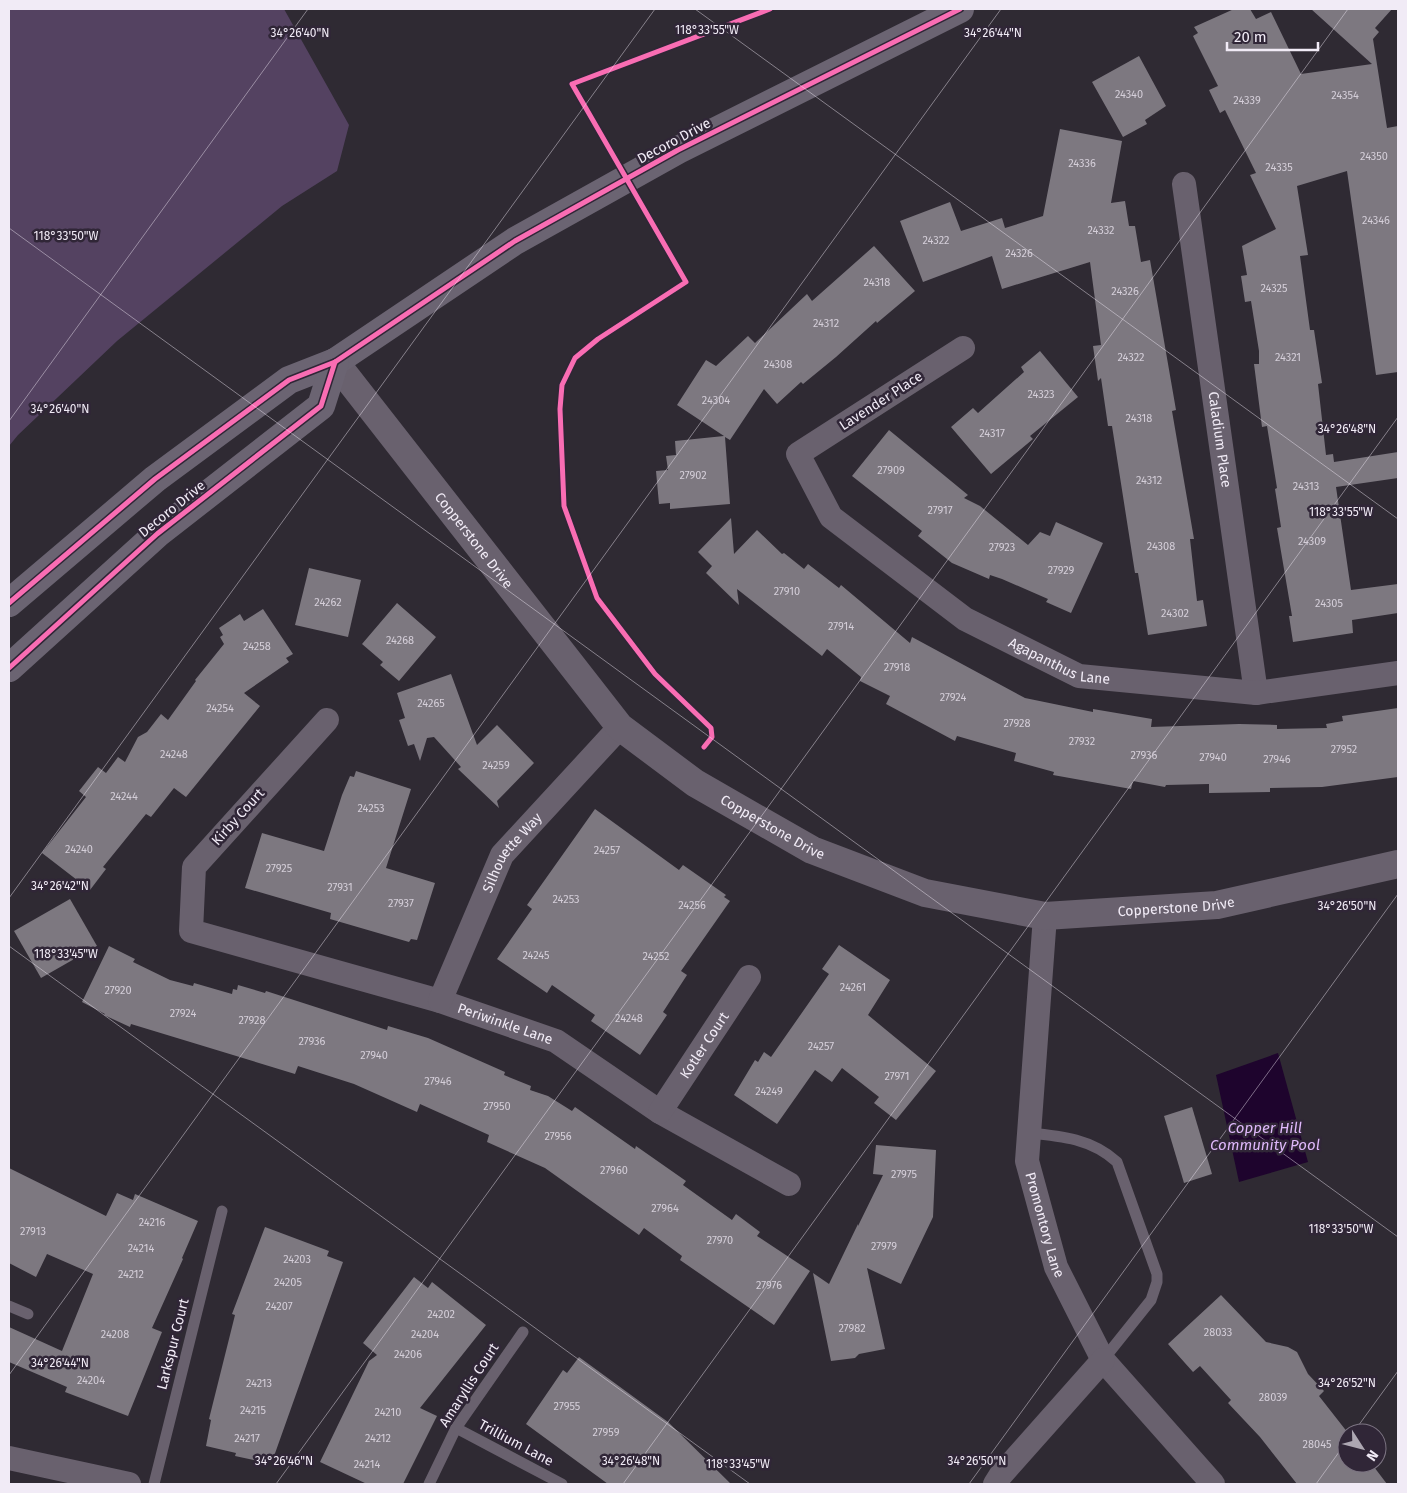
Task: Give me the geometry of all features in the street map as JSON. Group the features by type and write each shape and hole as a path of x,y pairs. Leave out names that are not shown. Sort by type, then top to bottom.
{"main road":[{"name":"Decoro Drive","path":"9,603 155,479 289,380 335,362 515,241 678,150 960,9"},
{"name":"Decoro Drive","path":"9,668 157,534 321,406 335,362"}],"street":[{"name":"Caladium Place","path":"1184,184 1256,693"},
{"name":"Lavender Place","path":"798,454 963,348"},
{"name":"Copperstone Drive","path":"335,362 620,727 695,783 812,850 925,893 1045,916 1217,905 1398,864"},
{"name":"Agapanthus Lane","path":"798,454 832,517 965,619 1078,676 1256,693 1398,673"},
{"name":"Kirby Court","path":"191,931 194,867 326,720"},
{"name":"Silhouette Way","path":"440,1001 502,855 620,727"},
{"name":"Promontory Lane","path":"1045,916 1027,1161 1056,1267 1103,1360 1214,1484"},
{"name":"Periwinkle Lane","path":"191,931 440,1001 556,1041 660,1112 789,1184"},
{"name":"Kotler Court","path":"660,1112 749,978"},
{"path":"995,1484 1103,1360"},
{"path":"9,1458 129,1484"}],"lane":[{"path":"1029,1133 1072,1138 1106,1152 1117,1162 1157,1274 1151,1300 1103,1360"},
{"name":"Larkspur Court","path":"154,1484 222,1211"},
{"path":"9,1306 28,1314"},
{"name":"Amaryllis Court","path":"429,1484 456,1428 523,1332"},
{"name":"Trillium Lane","path":"456,1428 562,1484"}],"shaded area":[{"path":"9,9 284,9 349,125 337,171 282,206 117,341 18,435 9,446"}],"water":[{"name":"Copper Hill Community Pool","path":"1278,1053 1308,1162 1239,1182 1216,1075"}],"building":[{"path":"1234,9 1250,9 1256,19 1271,12 1301,74 1372,64 1311,9 1392,9 1375,28 1379,32 1373,39 1387,128 1398,126 1398,372 1376,375 1347,171 1297,186 1308,255 1300,256 1310,330 1314,330 1322,383 1318,384 1326,455 1333,454 1334,462 1398,452 1398,478 1336,487 1351,590 1398,584 1398,613 1352,620 1353,633 1293,642 1289,616 1292,616 1277,528 1281,527 1275,489 1277,488 1267,426 1262,427 1254,364 1259,364 1259,351 1251,301 1245,302 1241,276 1247,275 1242,246 1276,229 1250,175 1256,173 1225,110 1220,113 1209,90 1218,86 1193,36 1198,33 1194,27"},
{"path":"1139,56 1166,106 1145,120 1147,124 1123,137 1092,82"},
{"path":"1060,129 1122,141 1111,203 1125,201 1129,226 1135,226 1141,262 1150,260 1176,410 1172,411 1194,539 1190,539 1197,601 1203,600 1207,626 1148,635 1138,573 1135,573 1112,426 1108,426 1101,378 1098,381 1093,346 1101,345 1090,262 1002,289 992,256 923,282 900,221 950,202 961,231 1002,218 1005,228 1043,216"},
{"path":"874,246 915,291 877,323 876,321 803,384 801,382 777,404 764,389 730,440 725,437 730,504 670,509 670,503 659,504 656,471 668,470 666,456 676,455 675,441 724,436 677,405 706,360 716,366 748,336 755,343 807,294 812,301"},
{"path":"1040,351 1078,397 1030,436 1033,439 991,474 951,427 973,408 978,413 1024,372 1021,367"},
{"path":"889,430 968,495 964,498 980,506 1028,545 1040,532 1050,536 1056,522 1103,543 1071,613 1046,602 1048,599 1002,579 990,575 989,579 952,563 918,536 922,531 852,476"},
{"path":"731,518 734,554 757,530 782,554 784,553 804,569 808,564 839,588 841,585 910,643 912,637 1025,698 1093,712 1093,709 1152,719 1151,727 1239,724 1277,725 1277,729 1327,728 1326,724 1343,721 1342,716 1398,708 1398,777 1322,787 1270,788 1270,792 1209,793 1209,784 1166,785 1165,787 1133,781 1131,789 1053,775 1054,772 1014,761 1016,753 957,736 955,741 886,704 890,696 860,681 861,677 827,649 822,656 737,589 739,605 706,573 712,566 698,552"},
{"path":"309,568 361,580 348,637 295,625"},
{"path":"397,603 436,637 399,681 380,665 383,662 362,644"},
{"path":"263,609 293,654 286,658 289,662 244,693 260,706 186,797 174,788 151,817 146,814 103,867 106,869 90,890 42,853 86,797 79,791 98,767 106,773 118,757 125,762 138,737 147,732 161,714 168,720 195,680 224,644 220,637 223,635 219,628 240,614 244,621"},
{"path":"451,674 477,745 497,725 534,763 497,801 499,808 458,769 461,767 434,737 427,738 420,761 414,744 408,746 399,720 405,718 397,693"},
{"path":"356,771 411,789 386,868 435,883 417,940 411,939 409,942 330,919 331,913 245,888 262,833 324,851 342,795 350,776 354,777"},
{"path":"595,809 679,870 683,865 726,895 724,897 730,901 681,971 687,975 663,1012 667,1015 640,1055 591,1021 595,1015 552,985 547,993 497,959 532,909 527,905"},
{"path":"70,899 97,946 41,978 14,931"},
{"path":"839,945 890,980 868,1015 936,1071 896,1120 874,1103 879,1097 842,1068 832,1082 815,1070 777,1124 734,1095 755,1060 758,1062 764,1052 771,1057 829,974 822,969"},
{"path":"109,946 135,959 133,962 170,980 193,986 194,983 232,994 233,989 237,990 238,985 265,993 266,991 387,1030 388,1026 428,1038 505,1072 504,1075 531,1086 530,1090 548,1096 572,1111 575,1107 635,1149 636,1146 686,1181 683,1185 732,1220 736,1214 760,1232 757,1236 810,1271 774,1325 680,1260 682,1256 644,1228 639,1235 545,1168 487,1142 489,1135 420,1104 417,1112 354,1084 298,1066 295,1074 131,1024 130,1027 104,1015 82,1002"},
{"path":"1192,1107 1212,1174 1184,1183 1164,1116"},
{"path":"876,1145 936,1150 933,1217 901,1284 867,1268 885,1349 859,1354 855,1358 831,1361 813,1273 829,1284 858,1224 858,1226 883,1175 873,1174"},
{"path":"9,1168 106,1216 117,1193 133,1200 135,1194 198,1221 152,1328 162,1332 128,1416 65,1392 67,1387 9,1362 9,1327 62,1351 93,1274 47,1254 36,1277 9,1263"},
{"path":"265,1227 329,1251 327,1256 343,1262 273,1459 259,1457 258,1461 235,1456 236,1453 206,1446 211,1420 209,1419 235,1315 232,1314"},
{"path":"414,1277 428,1288 432,1282 486,1325 420,1408 437,1416 403,1484 367,1484 320,1462 369,1361 377,1355 363,1343"},
{"path":"1221,1295 1266,1342 1288,1347 1297,1352 1308,1374 1324,1391 1319,1396 1340,1423 1337,1423 1337,1473 1379,1473 1387,1484 1297,1484 1260,1437 1228,1403 1231,1400 1200,1366 1193,1372 1168,1344"},
{"path":"579,1357 668,1422 731,1484 608,1484 526,1424 563,1370 567,1373"}],"cycle path":[{"path":"704,747 712,737 711,728 655,674 597,598 564,506 560,409 562,385 575,358 598,339 686,282 572,84 770,9"},
{"path":"9,603 155,479 289,380 335,362 515,241 678,150 960,9"},
{"path":"9,668 157,534 321,406 335,362"}]}
